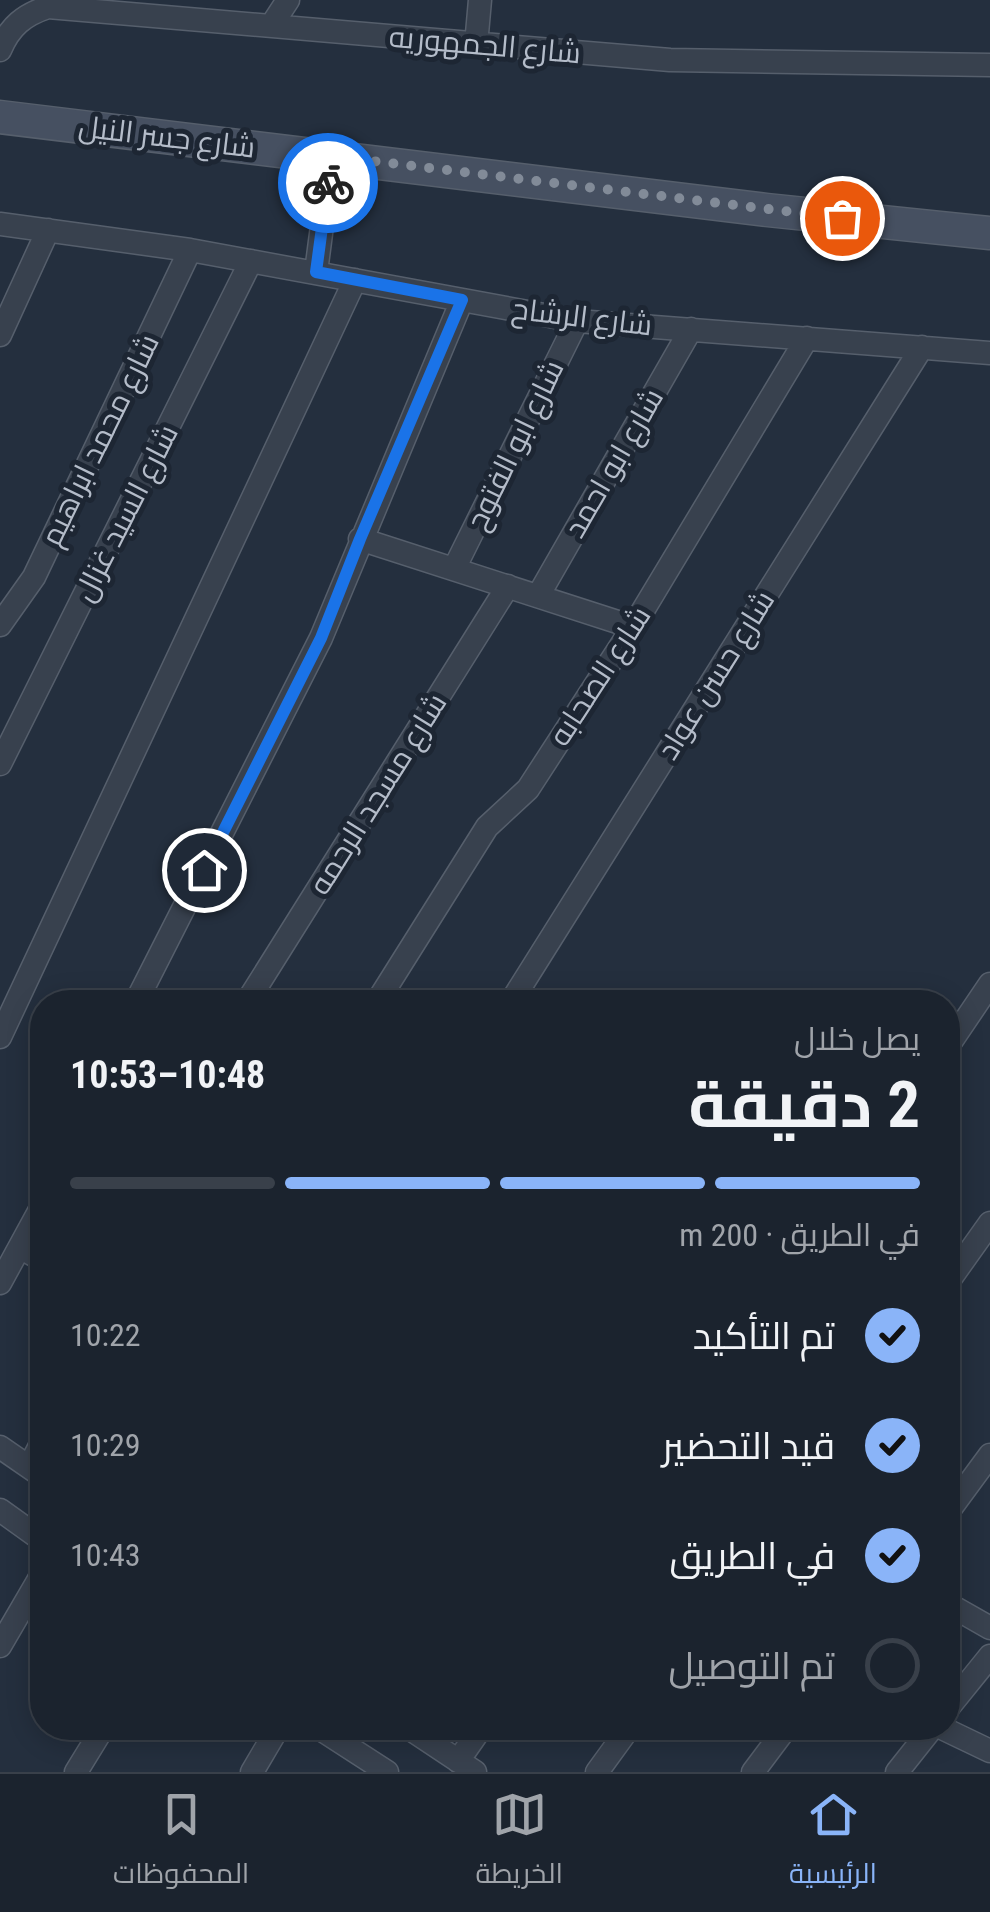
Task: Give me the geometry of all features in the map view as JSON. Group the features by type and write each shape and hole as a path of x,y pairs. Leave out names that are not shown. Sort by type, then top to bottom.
{"street":[{"path":"0,50 12,28 14,0"},
{"path":"271,26 288,0"},
{"path":"476,45 480,0"},
{"name":"شارع الجمهوريه","path":"12,28 28,14 48,8 670,60 990,65"},
{"name":"شارع جسر النيل","path":"0,117 990,234"},
{"path":"316,272 331,156"},
{"name":"شارع الرشاح","path":"0,224 190,250 577,321 990,353"},
{"path":"0,336 48,230"},
{"name":"شارع محمد ابراهيم","path":"0,625 34,577 190,250"},
{"name":"شارع السيد غزال","path":"0,764 251,261"},
{"path":"0,1037 356,280"},
{"path":"142,990 321,638 462,300"},
{"name":"شارع ابو الفتوح","path":"454,569 577,321"},
{"name":"شارع ابو احمد","path":"538,596 691,329"},
{"name":"شارع الصحابه","path":"385,990 487,827 528,788 634,627 807,338"},
{"name":"شارع حسن عواد","path":"519,990 922,348"},
{"path":"360,539 634,627"},
{"name":"شارع مسجد الرحمه","path":"255,990 508,586"},
{"path":"960,1028 990,984"},
{"path":"960,1265 990,1223"},
{"path":"0,1283 30,1228"},
{"path":"20,1247 30,1253"},
{"path":"0,1447 30,1468"},
{"path":"960,1496 990,1456"},
{"path":"0,1510 30,1531"},
{"path":"0,1646 30,1595"},
{"path":"960,1611 990,1628"},
{"path":"960,1693 990,1656"},
{"path":"960,1737 990,1751"},
{"path":"76,1772 96,1740"},
{"path":"252,1772 271,1740"},
{"path":"338,1740 387,1772"},
{"path":"427,1740 466,1766 476,1740"},
{"path":"597,1772 620,1740"},
{"path":"753,1772 777,1740"},
{"path":"897,1772 922,1740"}],"way so far":[{"path":"328,183 331,156 842,218"}],"route":[{"path":"204,870 321,638 462,300 316,272 328,183"}]}
